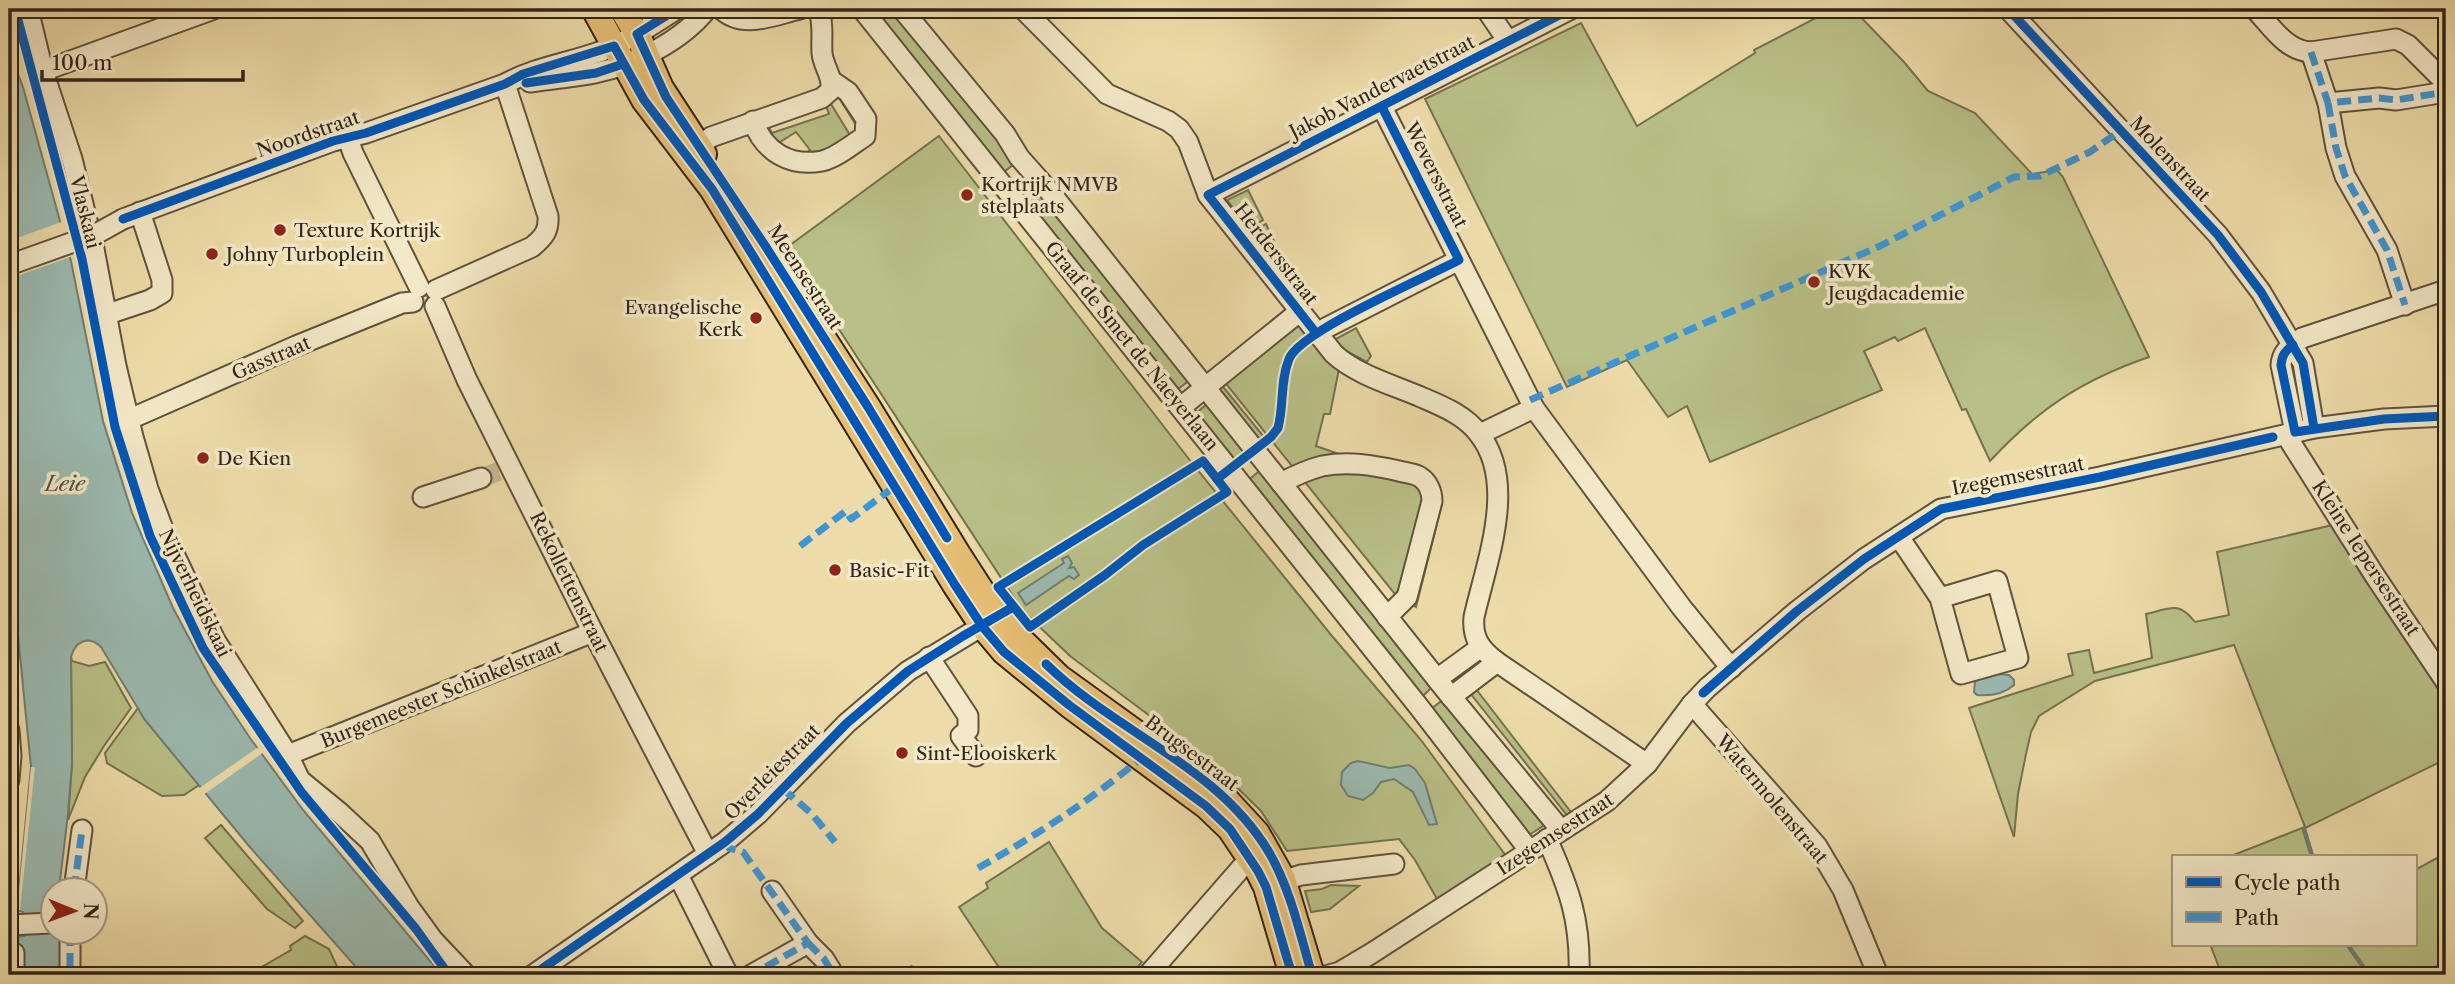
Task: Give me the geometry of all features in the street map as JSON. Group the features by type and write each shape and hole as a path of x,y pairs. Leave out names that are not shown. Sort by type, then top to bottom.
{"main road":[{"path":"594,9 630,50"},
{"path":"622,9 630,50"},
{"name":"Meensestraat","path":"630,50 699,146 868,407 958,554 990,621"},
{"name":"Meensestraat","path":"630,50 650,109 712,189 941,563 990,621"},
{"name":"Brugsestraat","path":"990,621 1004,652 1069,705 1206,806 1261,858 1275,883 1312,975"},
{"name":"Brugsestraat","path":"1275,883 1292,975"}],"street":[{"name":"Vlaskaai","path":"28,9 43,71 72,159 94,249 116,366 130,419"},
{"path":"43,71 214,9"},
{"path":"630,50 677,9"},
{"path":"630,50 678,35 707,9"},
{"path":"721,9 737,20 750,21 800,9"},
{"path":"748,9 771,15"},
{"path":"699,146 711,137 822,98 831,90 832,81 822,56 824,30 819,9"},
{"name":"Graaf de Smet de Naeyerlaan","path":"862,9 1419,707 1529,850"},
{"name":"Graaf de Smet de Naeyerlaan","path":"902,9 1005,134 1026,166 1050,192 1444,688 1554,834 1574,910 1580,957 1579,975"},
{"name":"Herdersstraat","path":"1023,9 1107,94 1168,121 1179,129 1188,142 1208,195 1299,313 1338,358 1451,410 1479,434 1490,453 1498,492 1497,514 1474,617 1475,639 1481,647"},
{"path":"1486,9 1508,41"},
{"name":"Jakob Vandervaetstraat","path":"1208,195 1571,9"},
{"name":"Molenstraat","path":"2007,9 2230,250 2261,292 2293,345"},
{"path":"2255,9 2288,45 2302,52 2396,39 2408,45 2446,83"},
{"name":"Noordstraat","path":"131,216 333,141 505,84 523,74 630,50"},
{"path":"2311,52 2328,103 2336,148 2345,176 2387,250 2405,305"},
{"path":"753,121 776,155 795,161 824,161 865,136 866,119 848,92 832,81"},
{"name":"Gasstraat","path":"130,419 296,346 426,296 532,247 542,239 549,228 548,216 505,84"},
{"path":"2328,103 2379,98 2396,100 2446,92"},
{"name":"Weversstraat","path":"1382,107 1534,408 1682,608 1731,668"},
{"name":"Rekollettenstraat","path":"348,138 353,153 467,380 506,469 708,854"},
{"path":"1002,183 1026,166"},
{"path":"107,314 150,300 162,293 162,280 131,216"},
{"path":"9,256 94,225 131,216"},
{"path":"9,265 96,234 131,216"},
{"path":"1316,333 1459,260"},
{"path":"2299,431 2281,365 2285,350 2302,338 2446,290"},
{"path":"1181,407 1299,313"},
{"path":"1479,434 1534,408"},
{"name":"Izegemsestraat","path":"1329,975 1340,972 1372,953 1607,801 1647,764 1692,704 1731,668 1797,611 1864,559 1941,509 2100,477 2299,431 2384,419 2446,415"},
{"name":"Nijverheidskaai","path":"130,419 148,489 166,537 215,640 288,755 300,780 370,841 409,907 433,940 466,975"},
{"name":"Kleine Iepersestraat","path":"2299,431 2291,443 2446,682"},
{"path":"1281,484 1321,467 1353,463 1412,474 1430,488 1432,501 1412,583 1403,603 1387,617"},
{"path":"423,497 481,478"},
{"path":"1899,537 1940,598 1962,680 2020,665 1997,581 1940,598"},
{"name":"Overleiestraat","path":"533,975 708,854 758,814 847,723 908,671 990,621"},
{"name":"Burgemeester Schinkelstraat","path":"288,755 593,632"},
{"path":"1419,707 1444,688 1481,647 1497,662 1647,764"},
{"path":"929,657 968,716 968,730 961,736 976,756"},
{"path":"1444,688 1497,662"},
{"name":"Watermolenstraat","path":"1692,704 1817,846 1843,890 1878,975"},
{"path":"9,730 9,780"},
{"path":"76,876 82,830"},
{"path":"1148,975 1242,867 1261,858"},
{"path":"1275,883 1301,875 1394,864"},
{"path":"678,875 728,975"},
{"path":"772,891 834,975"},
{"path":"16,924 38,923"},
{"path":"751,975 808,943"},
{"path":"69,946 70,975"}],"green space":[{"path":"872,9 899,9 1014,154 1014,164 1004,172"},
{"name":"KVK Jeugdacademie","path":"1833,9 1853,9 1928,91 1975,113 2032,174 2057,170 2063,177 2149,357 2103,376 2062,398 2026,426 1990,461 1966,409 1962,410 1925,328 1898,341 1895,337 1864,351 1882,390 1710,462 1687,406 1668,417 1627,360 1567,387 1425,99 1581,23 1637,126 1755,53 1754,50"},
{"path":"842,95 862,130 817,159 803,156 810,150 796,132 775,145 765,128 768,126 772,133 829,114 826,106 831,104 850,135 856,131 856,125 839,98"},
{"path":"939,136 1192,463 1332,636 1421,740 1506,856 1437,899 1415,860 1399,839 1287,851 1261,811 1210,761 1070,656 1022,610 786,248"},
{"path":"1026,175 1192,378 1173,393 1014,184"},
{"path":"1248,190 1263,220 1249,228 1227,200"},
{"path":"1266,224 1274,241 1263,246 1252,232"},
{"path":"1296,325 1301,326 1319,346 1317,349 1339,369 1330,414 1324,414 1316,446 1435,492 1442,504 1416,607 1394,593 1223,380"},
{"path":"1356,328 1371,356 1367,362 1346,351 1334,340"},
{"path":"1220,383 1264,437 1255,445 1217,388"},
{"path":"1208,403 1249,450 1230,464 1195,414"},
{"path":"1264,467 1433,686 1424,695 1417,697 1245,483"},
{"path":"2337,524 2446,688 2446,759 2305,828 2313,855 2234,855 2305,827 2234,645 2095,681 2039,716 2031,732 2026,754 2018,794 2014,837 1969,708 2073,675 2068,654 2089,650 2094,673 2152,658 2146,614 2178,608 2195,622 2229,615 2217,552"},
{"path":"71,657 72,661 89,666 105,662 131,708 85,777 68,820 72,763"},
{"path":"1476,689 1574,816 1570,819 1470,693"},
{"path":"1444,699 1546,824 1526,837 1431,709"},
{"path":"138,708 199,785 184,795 162,796 107,763 105,753"},
{"path":"221,825 303,921 295,928 267,909 205,838"},
{"path":"1049,842 1102,928 1142,962 1131,975 1004,975 959,907 988,888 986,883"},
{"path":"2446,853 2446,975 2222,975 2211,946 2416,946 2416,869"},
{"path":"1331,885 1359,886 1330,909 1311,912 1305,891"},
{"path":"305,936 329,949 341,975 252,975 291,950 290,946"}],"water":[{"name":"Leie","path":"9,51 23,87 71,261 103,421 132,513 173,608 212,681 250,738 303,810 442,975 363,975 249,846 145,720 101,647 87,641 76,647 71,657 72,763 61,876 38,876 38,946 60,946 60,975 19,975 18,937 24,936 23,912 17,910 31,767 9,544"},
{"path":"1068,556 1072,563 1069,568 1074,567 1079,575 1074,579 1069,576 1026,605 1018,593 1064,563 1062,559"},
{"path":"1999,674 2009,675 2014,680 2014,685 2006,691 1991,695 1977,695 1974,692 1975,681"},
{"path":"1358,761 1390,768 1409,765 1415,769 1425,783 1437,824 1429,825 1413,792 1394,779 1381,782 1373,793 1363,800 1348,796 1341,785 1342,772 1351,763"}],"pier":[{"path":"64,221 73,256 9,279 9,241"},
{"path":"260,746 264,752 203,795 198,789"},
{"path":"31,767 35,767 20,910 17,910"}],"waterway":[{"path":"2304,830 2312,855"},
{"path":"2348,946 2369,975"},
{"path":"2412,975 2446,965"}],"tunnel":[{"path":"481,478 500,471"}],"marked path":[{"path":"2311,52 2328,103 2379,98 2396,100 2446,92"},
{"path":"2328,103 2336,148 2345,176 2387,250 2405,305"},
{"path":"1530,400 1880,246 2014,177 2040,176 2090,152 2120,131"},
{"path":"800,546 846,511 851,519 894,487"},
{"path":"978,868 1062,817 1140,759"},
{"path":"783,789 811,813 835,842"},
{"path":"76,876 82,830"},
{"path":"725,842 729,848 743,852 808,943 751,975"},
{"path":"808,943 824,959 834,975"},
{"path":"70,946 70,975"},
{"path":"9,954 14,953 14,975"},
{"path":"902,975 916,966 922,975"}],"cycle path":[{"path":"15,9 82,259 115,427 150,536 203,648 302,793 416,929 449,975"},
{"path":"677,9 637,34 666,97 868,407 947,538"},
{"path":"1316,333 1208,195 1571,9"},
{"path":"2008,9 2218,235 2261,292 2303,363 2314,428"},
{"path":"123,219 333,141 366,133 505,84 523,74 614,46 644,100 712,189 982,626 1004,652 1069,705 1206,806 1230,829 1266,887 1292,975"},
{"path":"526,83 596,73 623,64"},
{"path":"1217,479 1271,437 1278,428 1286,367 1298,347 1339,320 1459,260 1382,107"},
{"path":"2293,345 2284,354 2281,365 2295,432 2384,419 2446,416"},
{"path":"1703,693 1797,611 1864,559 1941,509 2100,477 2273,437"},
{"path":"1203,461 1227,492 1143,545 1030,627 998,587 1203,461"},
{"path":"533,975 725,842 758,814 847,723 908,671 1013,607"},
{"path":"1046,664 1103,710 1195,773 1249,823 1270,854 1284,883 1312,975"}],"place":[{"name":"Kortrijk NMVB stelplaats","path":"967,195"},
{"name":"Texture Kortrijk","path":"280,230"},
{"name":"Johny Turboplein","path":"212,254"},
{"name":"KVK Jeugdacademie","path":"1814,282"},
{"name":"Evangelische Kerk","path":"756,318"},
{"name":"De Kien","path":"203,458"},
{"name":"Basic-Fit","path":"835,570"},
{"name":"Sint-Elooiskerk","path":"902,753"}]}
